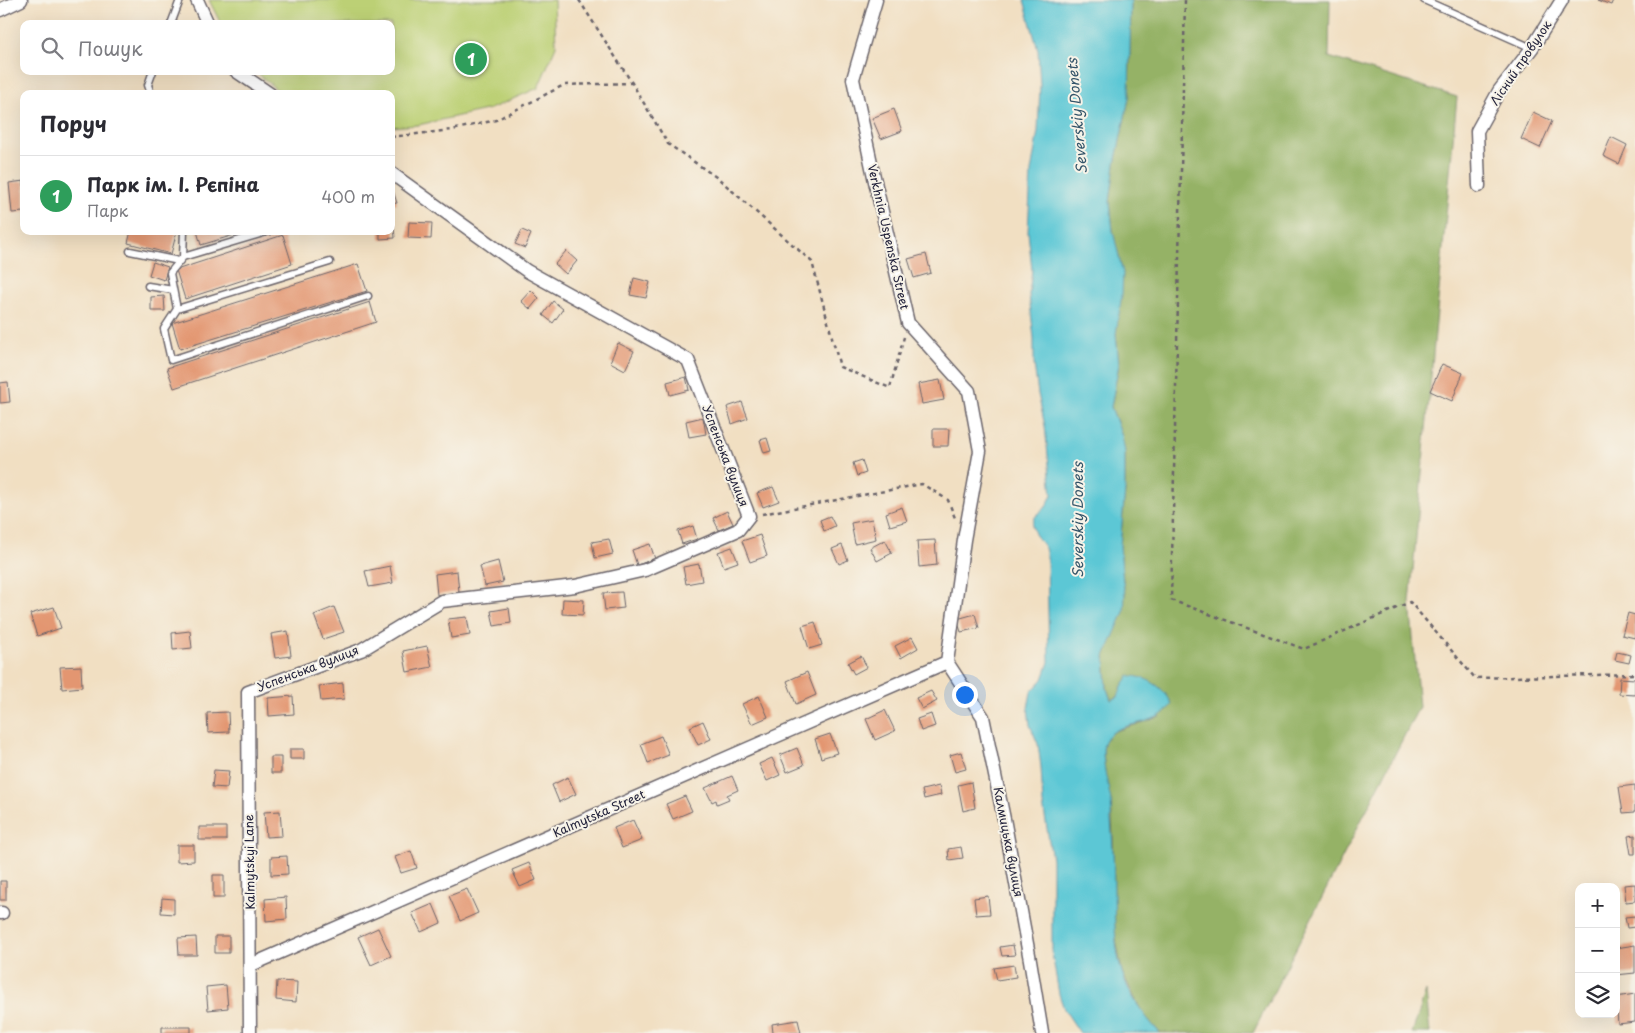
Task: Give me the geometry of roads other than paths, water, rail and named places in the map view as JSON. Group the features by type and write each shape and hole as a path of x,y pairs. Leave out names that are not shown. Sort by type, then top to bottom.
{"street":[{"path":"0,10 21,0"},
{"path":"197,0 206,20"},
{"name":"Verkhnia Uspenska Street","path":"876,0 853,79 876,186 908,323 969,391 980,451 964,540 947,662"},
{"name":"Лісний провулок","path":"1479,186 1478,131 1499,91 1532,48 1562,0"},
{"path":"242,75 264,90"},
{"name":"Успенська вулиця","path":"248,692 360,650 442,601 575,586 645,570 738,530 749,516 688,360 528,271 395,176"},
{"name":"Kalmytska Street","path":"251,966 947,662"},
{"name":"Калмицька вулиця","path":"947,662 983,717 1005,824 1042,1033"},
{"name":"Kalmytskyi Lane","path":"248,692 250,1033"}],"lane":[{"path":"172,20 180,0"},
{"path":"1424,0 1532,48"},
{"path":"150,90 148,86 152,75"},
{"path":"177,309 170,273 181,259 184,235"},
{"path":"130,250 181,259 257,235"},
{"path":"330,262 177,309 164,329 171,360 368,296"},
{"path":"148,286 173,290"}],"water":[{"name":"Severskiy Donets","path":"1024,0 1131,0 1129,98 1115,164 1110,202 1113,231 1123,273 1116,334 1119,364 1111,407 1122,436 1125,452 1125,490 1120,546 1125,594 1124,612 1105,656 1107,689 1111,700 1118,697 1122,686 1129,676 1148,680 1164,692 1172,704 1157,717 1118,729 1110,734 1103,746 1103,754 1111,803 1116,943 1119,962 1133,997 1148,1020 1160,1033 1080,1033 1064,1009 1059,994 1052,953 1052,859 1043,804 1038,744 1030,725 1028,708 1031,692 1043,679 1049,662 1047,557 1045,548 1035,534 1032,525 1035,517 1046,507 1052,495 1045,426 1034,364 1034,338 1029,295 1032,270 1028,232 1031,172 1038,131 1040,85 1038,50"}],"place":[{"name":"Парк ім. І. Рєпіна","path":"471,59"}]}
